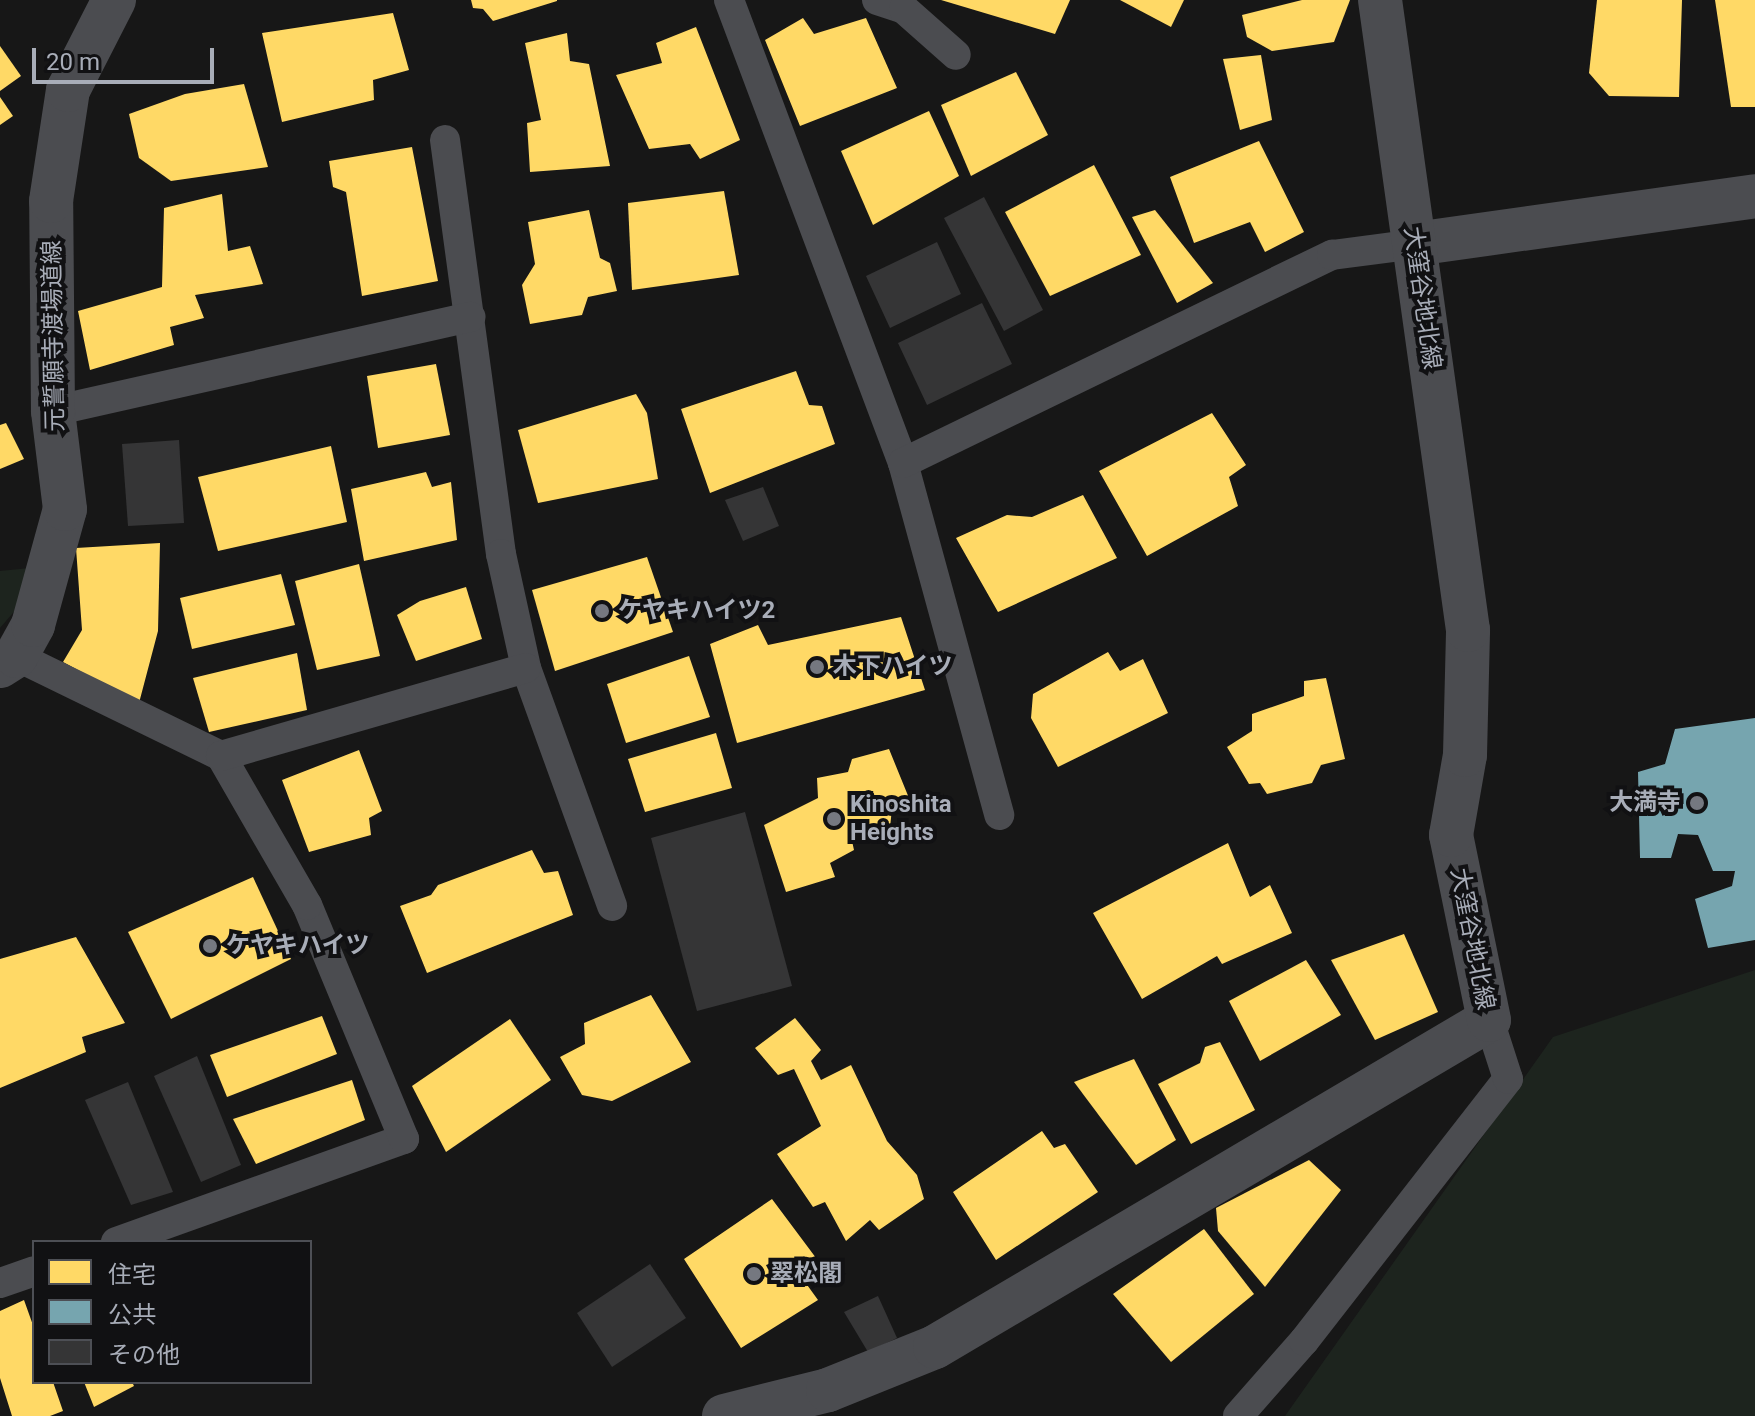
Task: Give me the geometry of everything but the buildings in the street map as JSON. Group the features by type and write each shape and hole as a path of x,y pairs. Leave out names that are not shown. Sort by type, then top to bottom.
{"street":[{"name":"元誓願寺渡場道線","path":"8,661 33,625 65,509 53,411 51,201 68,90 114,0"},
{"name":"大窪谷地北線","path":"724,1416 828,1390 935,1347 1489,1020 1451,835 1465,755 1468,630 1380,0"},
{"path":"1415,244 1755,196"}],"lane":[{"path":"729,0 903,463 999,815"},
{"path":"877,0 904,9 956,55"},
{"path":"445,140 501,554 526,668 612,906"},
{"path":"903,463 1332,255 1415,244"},
{"path":"53,411 471,317"},
{"path":"8,661 221,756 307,905 404,1139 122,1240"},
{"path":"221,756 526,668"},
{"path":"1238,1416 1304,1341 1508,1079 1489,1020"},
{"path":"0,1283 32,1272"}],"shaded area":[{"path":"30,568 18,607 0,628 0,571"},
{"path":"1755,970 1755,1416 1285,1416 1553,1037"}],"place":[{"name":"ケヤキハイツ2","path":"602,611"},
{"name":"木下ハイツ","path":"817,667"},
{"name":"大満寺","path":"1697,803"},
{"name":"Kinoshita Heights","path":"834,819"},
{"name":"ケヤキハイツ","path":"210,946"},
{"name":"翠松閣","path":"754,1274"}]}
